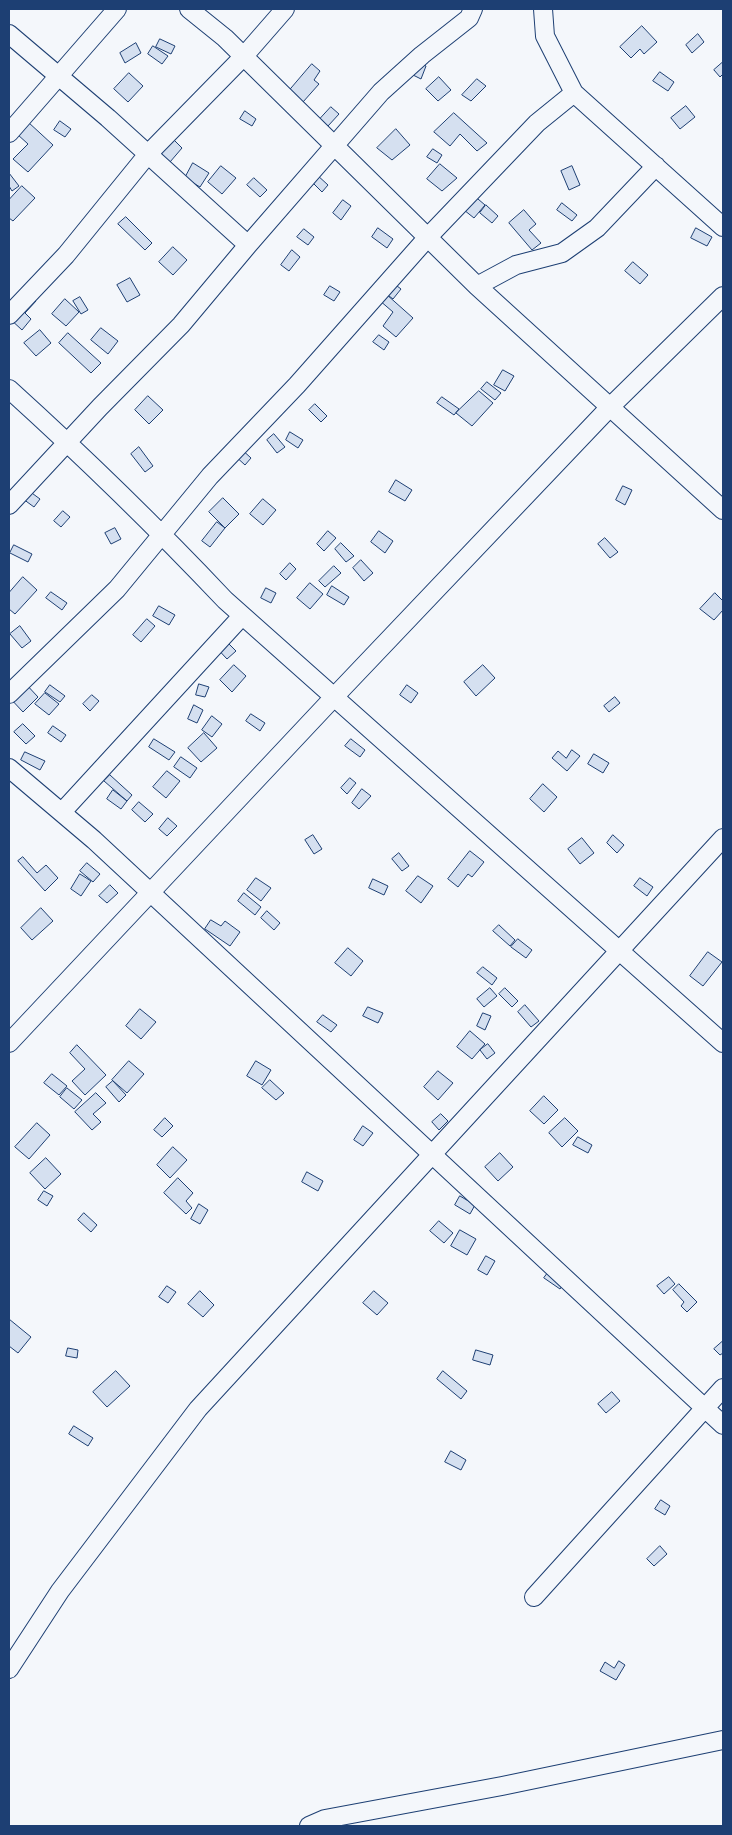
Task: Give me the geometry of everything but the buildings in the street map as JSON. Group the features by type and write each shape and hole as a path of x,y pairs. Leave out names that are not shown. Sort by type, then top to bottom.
{"street":[{"path":"9,133 117,9"},
{"path":"189,9 244,56 477,286 723,510"},
{"path":"9,315 66,255 148,154 244,56 285,9"},
{"path":"9,505 182,325 248,245 381,92 422,55 469,18 472,9"},
{"path":"543,9 545,36 574,93 723,227"},
{"path":"9,34 148,154 248,245"},
{"path":"9,694 117,588 210,476 297,385 428,237 537,123 574,93"},
{"path":"477,286 516,265 562,253 597,228 656,166"},
{"path":"9,1044 334,696 610,407 723,296"},
{"path":"9,389 68,442 242,616 723,1043"},
{"path":"62,812 242,616"},
{"path":"9,768 94,840 723,1426"},
{"path":"9,1669 60,1591 198,1409 723,838"},
{"path":"534,1597 723,1388"},
{"path":"309,1826 325,1819 502,1786 723,1740"}]}
